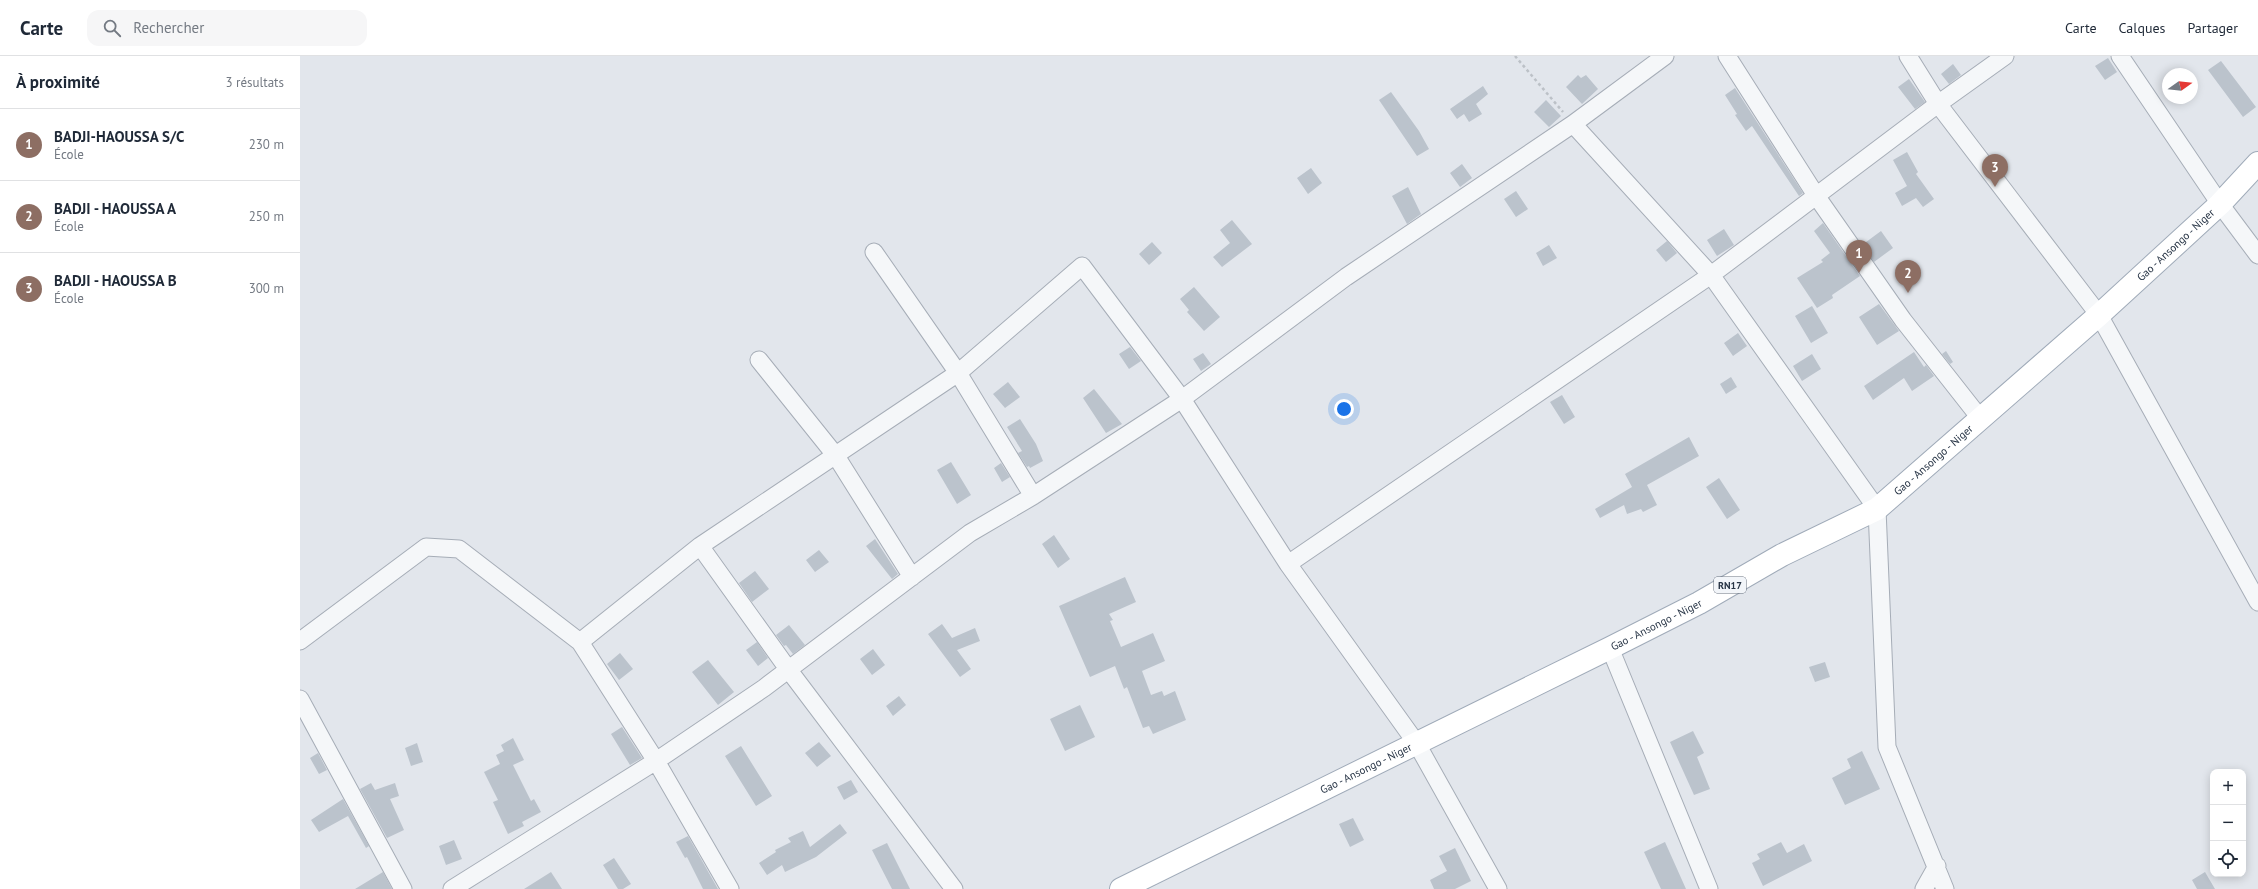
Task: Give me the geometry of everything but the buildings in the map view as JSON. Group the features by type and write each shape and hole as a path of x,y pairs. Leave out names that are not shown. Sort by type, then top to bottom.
{"main road":[{"name":"Gao - Ansongo - Niger","path":"1121,889 1700,603 1782,555 1877,509 2099,315 2220,204 2258,163"}],"street":[{"path":"452,889 656,761 788,669 970,533 1033,496 1182,399 1346,277 1573,124 1665,56"},
{"path":"1727,56 1817,197 1903,320 1980,418"},
{"path":"1908,56 1938,104 2099,315 2258,602"},
{"path":"1288,564 1711,275 1817,197 1938,104 2005,56"},
{"path":"2120,56 2220,204 2258,255"},
{"path":"1573,124 1711,275 1877,509 1887,747 1937,866 1945,889"},
{"path":"874,252 958,373 1033,496"},
{"path":"580,642 700,546 958,373 1082,266 1182,399 1288,564 1417,744 1498,889"},
{"path":"759,360 836,456 912,577"},
{"path":"700,546 788,669 954,889"},
{"path":"300,641 426,547 459,549 580,642 656,761 730,889"},
{"path":"1610,648 1709,889"},
{"path":"300,699 403,889"},
{"path":"1924,889 1937,866"}],"path":[{"path":"1515,56 1573,124"}],"place":[{"name":"BADJI - HAOUSSA B","path":"1995,187"},
{"name":"BADJI-HAOUSSA S/C","path":"1859,273"},
{"name":"BADJI - HAOUSSA A","path":"1908,293"}]}
